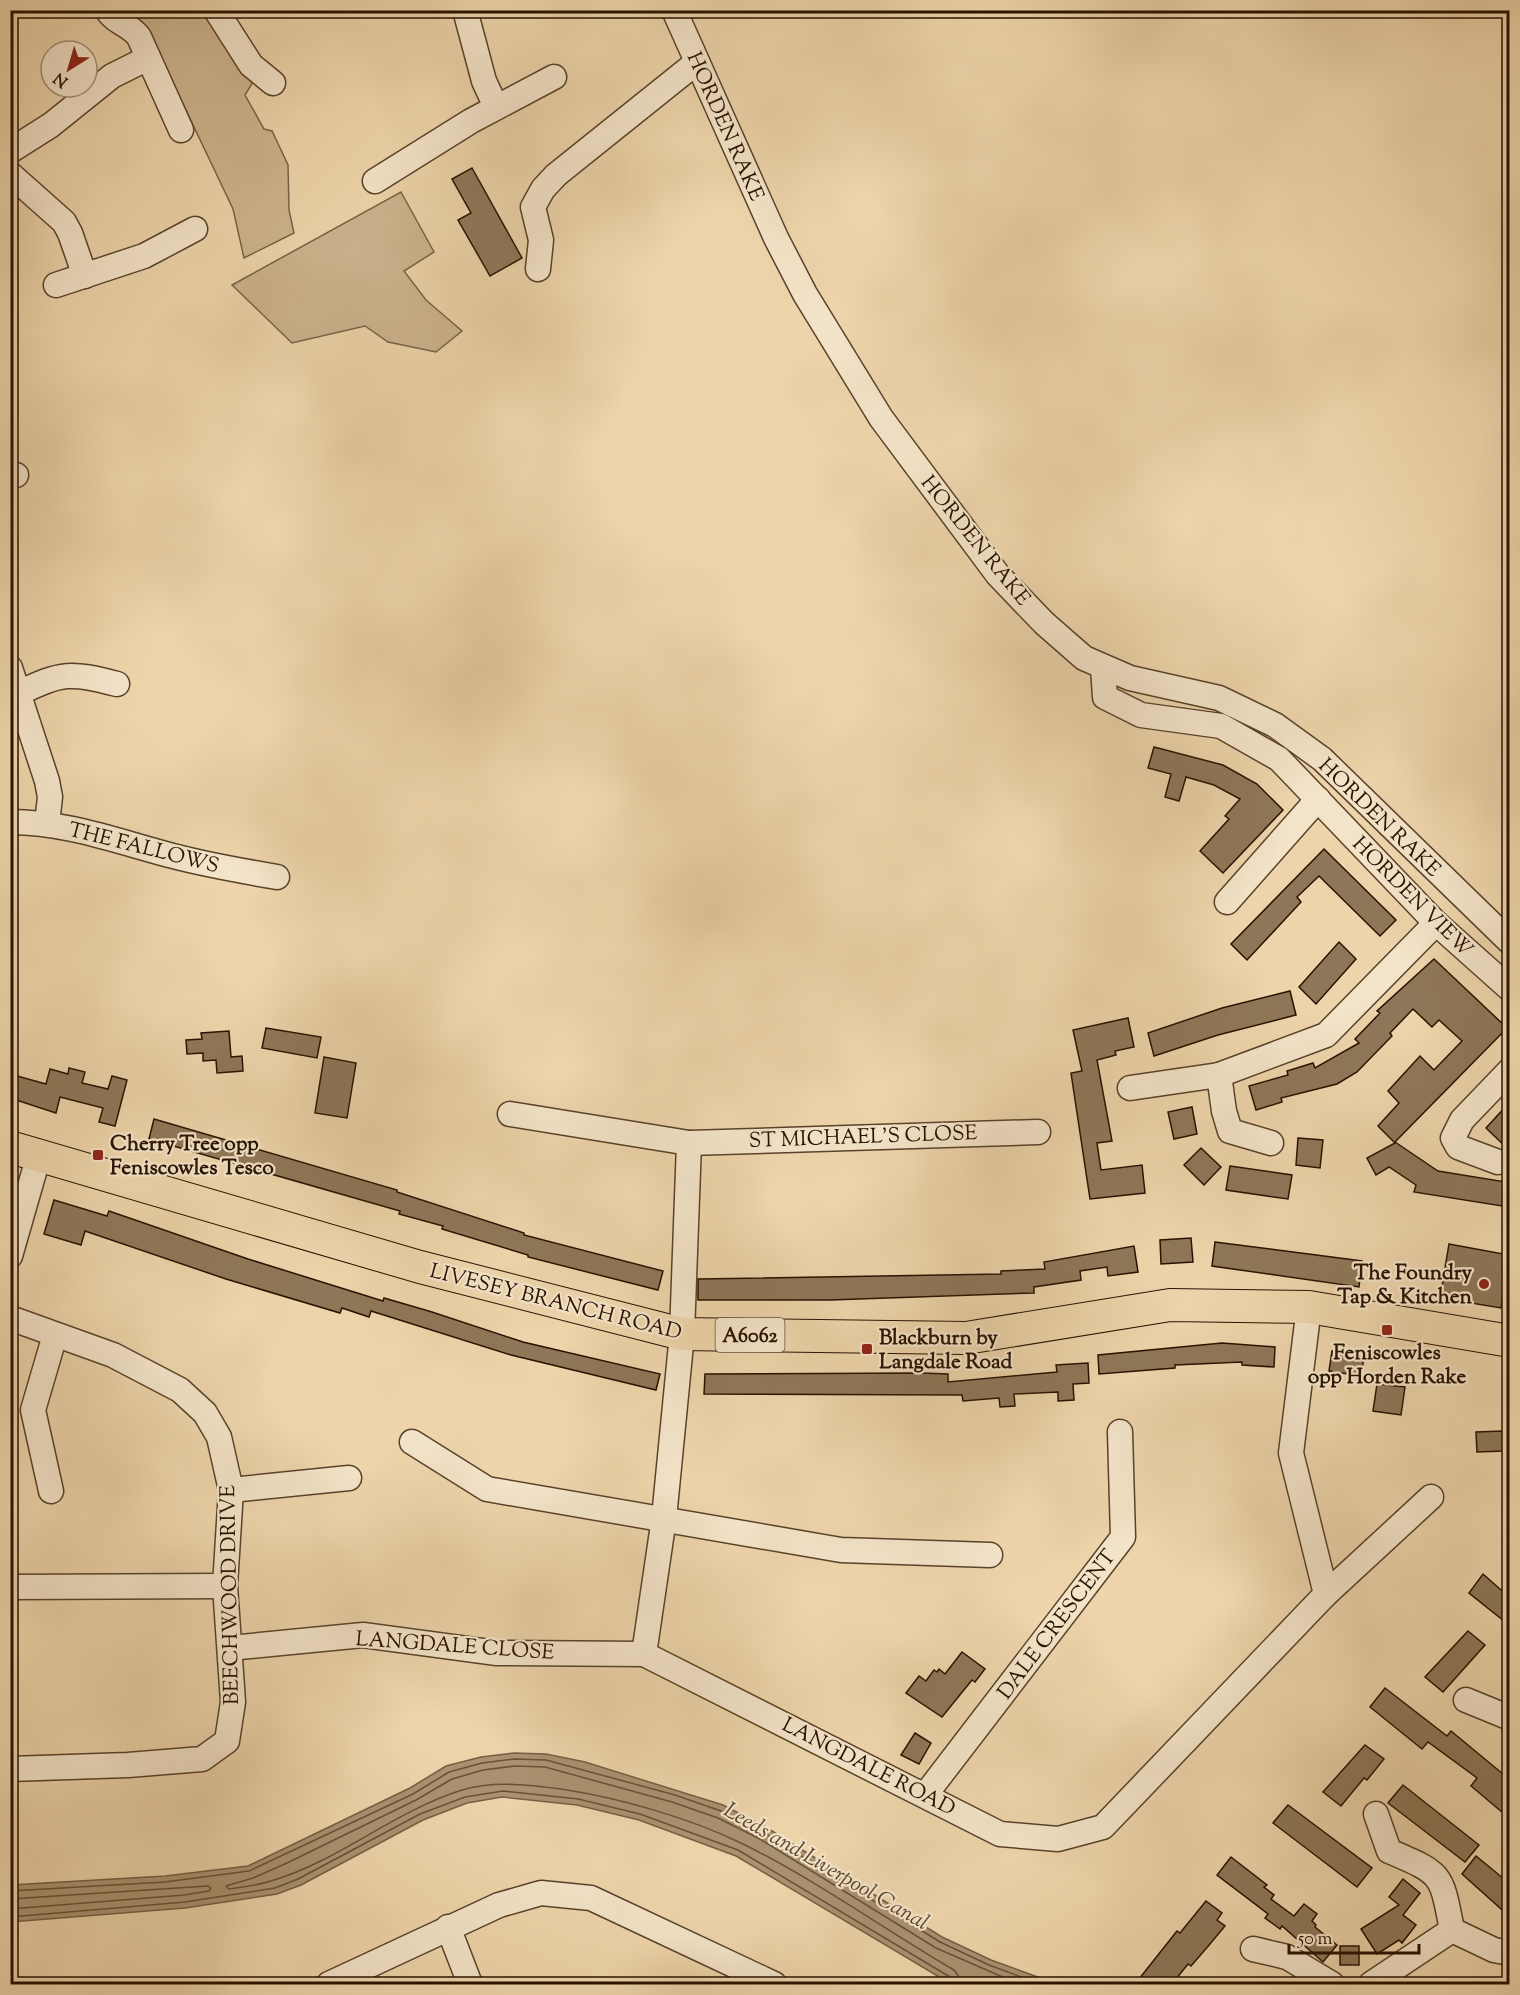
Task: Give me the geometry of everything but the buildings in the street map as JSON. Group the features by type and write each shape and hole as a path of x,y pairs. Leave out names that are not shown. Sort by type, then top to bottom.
{"main road":[{"name":"LIVESEY BRANCH ROAD","path":"25,1151 420,1267 682,1334 966,1338 1170,1305 1309,1307 1509,1341"}],"street":[{"path":"107,10 113,18 136,32 163,86 181,130"},
{"path":"216,10 251,65 273,83"},
{"path":"465,10 484,81 496,107"},
{"name":"HORDEN RAKE","path":"674,10 781,248 806,294 881,418 998,574 1065,643 1084,658 1130,678 1219,698 1275,725 1322,759 1509,942"},
{"path":"10,151 51,125 112,76 148,58"},
{"path":"538,269 542,240 533,207 543,189 588,149 698,63"},
{"path":"375,181 471,121 554,77"},
{"path":"10,174 64,222 85,276"},
{"path":"56,285 144,256 195,229"},
{"name":"HORDEN VIEW","path":"1103,667 1105,697 1141,715 1221,726 1279,759 1436,923 1509,989"},
{"path":"10,668 47,781 50,797 47,823"},
{"path":"19,693 47,680 68,675 117,684"},
{"path":"1227,902 1318,799"},
{"name":"THE FALLOWS","path":"10,822 47,823 176,857 277,877"},
{"path":"1130,1088 1219,1075 1326,1035 1436,923"},
{"path":"1498,1162 1458,1146 1453,1138 1462,1120 1509,1070"},
{"path":"1219,1075 1224,1111 1230,1131 1271,1143"},
{"name":"ST MICHAEL'S CLOSE","path":"510,1114 689,1143 1038,1132"},
{"path":"644,1654 664,1518 682,1334 689,1143"},
{"path":"10,1256 25,1151"},
{"path":"1309,1307 1291,1453 1326,1594"},
{"name":"BEECHWOOD DRIVE","path":"10,1318 113,1356 180,1390 205,1413 219,1437 231,1490 225,1586 233,1702 227,1741 202,1759 128,1765 10,1768"},
{"path":"51,1491 33,1410 55,1335"},
{"name":"DALE CRESCENT","path":"926,1794 1123,1537 1120,1432"},
{"path":"412,1442 487,1489 840,1550 990,1555"},
{"path":"231,1490 349,1478"},
{"name":"LANGDALE ROAD","path":"644,1654 926,1794 1000,1834 1058,1839 1103,1827 1326,1594 1431,1497"},
{"path":"10,1587 225,1586"},
{"name":"LANGDALE CLOSE","path":"230,1648 363,1635 497,1653 644,1654"},
{"path":"1466,1700 1509,1718"},
{"path":"1376,1814 1389,1851 1426,1867 1443,1884 1452,1930"},
{"path":"329,1984 499,1905 541,1893 591,1898 774,1984"},
{"path":"448,1928 470,1984"},
{"path":"1452,1930 1494,1950 1509,1953"},
{"path":"1371,1984 1452,1930"},
{"path":"1253,1949 1287,1957 1332,1984"}],"shaded area":[{"path":"117,11 209,11 253,82 245,95 264,129 272,131 288,165 289,210 294,233 244,258 233,209 172,81"},
{"path":"401,192 434,252 404,271 426,300 462,331 436,352 388,342 365,326 292,343 232,285"}],"water":[{"path":"514,1753 546,1754 585,1762 723,1805 764,1826 942,1937 991,1960 1057,1984 951,1984 736,1856 639,1820 577,1805 502,1797 467,1803 423,1820 301,1885 277,1894 185,1908 11,1922 11,1885 165,1876 248,1866 410,1788 446,1766 481,1757"}],"place":[{"name":"Cherry Tree opp Feniscowles Tesco","path":"98,1155"},
{"name":"The Foundry Tap & Kitchen","path":"1484,1284"},
{"name":"Feniscowles opp Horden Rake","path":"1387,1330"},
{"name":"Blackburn by Langdale Road","path":"867,1349"}],"water label":[{"name":"Leeds and Liverpool Canal","path":"827,1865"}]}
